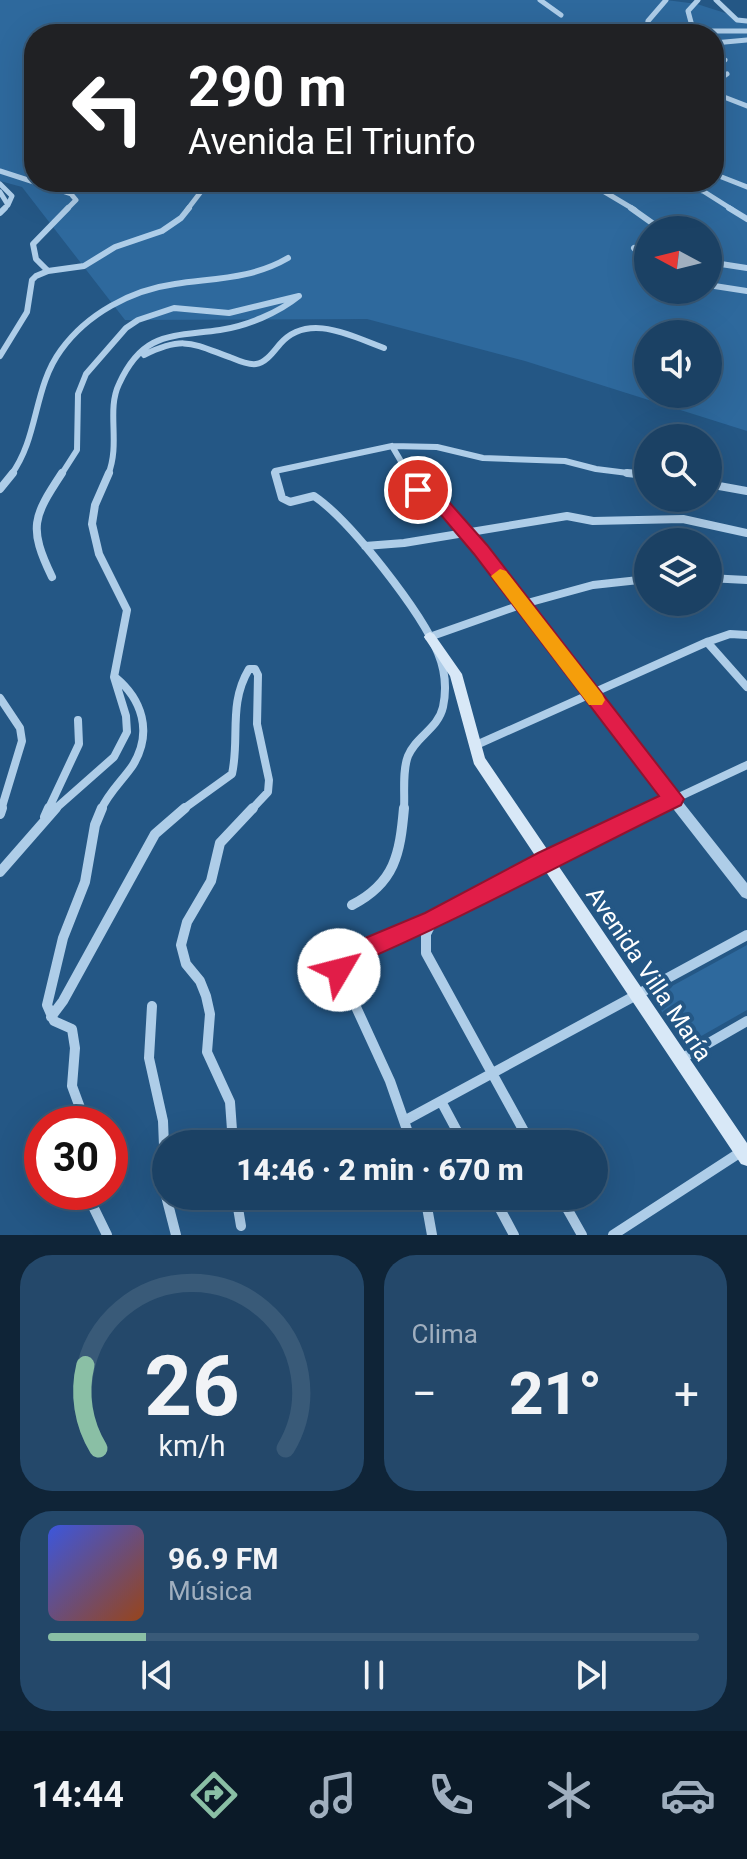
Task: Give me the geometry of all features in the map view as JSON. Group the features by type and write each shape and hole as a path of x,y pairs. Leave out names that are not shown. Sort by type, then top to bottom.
{"main road":[{"name":"Avenida Villa María","path":"430,637 456,674 479,760 745,1152"}],"street":[{"path":"540,0 561,15"},
{"path":"648,24 666,0"},
{"path":"690,24 688,11 698,0"},
{"path":"716,0 737,20 747,21"},
{"path":"724,31 747,31"},
{"path":"724,42 747,40"},
{"path":"724,97 747,106"},
{"path":"0,171 24,179"},
{"path":"724,176 747,187"},
{"path":"0,184 12,196 0,213"},
{"path":"0,192 8,205"},
{"path":"48,271 36,259 33,244 76,200 65,192"},
{"path":"0,356 27,312 30,287 36,276 48,271 84,266 115,247 162,231 181,218 202,192"},
{"path":"601,192 646,216"},
{"path":"705,192 747,219"},
{"path":"0,489 26,450 38,392 47,370 80,327 97,314 142,292 188,282 239,279 273,268 288,258"},
{"path":"722,264 747,268"},
{"path":"722,287 747,291"},
{"path":"0,872 41,825 117,753 124,742 128,719 114,676 128,623 125,601 103,565 93,540 92,520 113,465 116,448 113,399 119,382 155,340 183,330 238,327 259,320 299,297 229,313 183,308 162,311 126,328 102,354 86,374 78,394 77,450 36,518 38,550 52,577"},
{"path":"133,362 168,342 179,340 191,341 257,364 269,358 287,336 312,327 384,348"},
{"path":"392,446 437,447 483,458 565,461 634,473"},
{"path":"392,446 418,490"},
{"name":"Avenida Villa María","path":"392,446 275,471 282,498 290,502 314,496 365,546 430,637"},
{"path":"400,486 436,498 747,893"},
{"path":"722,487 747,491"},
{"path":"365,546 404,543 567,516 593,521 683,519 747,533"},
{"path":"722,579 747,580"},
{"path":"352,905 369,897 385,880 399,842 406,808 408,756 436,728 443,710 446,678 430,637 520,605 593,585 634,581"},
{"path":"474,746 707,642 730,634 747,635"},
{"path":"707,642 747,687"},
{"path":"51,1017 63,1001 147,845 160,828 232,774 237,707 244,676 249,669 255,669 258,675 257,724 269,780 268,792 220,843 211,881 187,922 181,945 186,964 200,981 208,1005 207,1052 230,1102 232,1130"},
{"path":"79,1106 72,1086 75,1048 72,1029 51,1017 47,1005 52,976 85,882 95,825 104,802 135,762 145,726 139,703 131,690 114,676"},
{"path":"0,698 20,728 22,741 0,814"},
{"path":"41,825 79,744 78,720"},
{"path":"408,1130 339,970 342,959 433,921 546,860 747,765"},
{"path":"433,921 426,934 426,953 523,1130"},
{"path":"406,1120 747,935"},
{"path":"152,1006 149,1058 163,1130"},
{"path":"681,1059 747,1021"},
{"path":"442,1103 456,1130"},
{"path":"613,1235 745,1152"},
{"path":"95,1210 107,1235"},
{"path":"170,1210 176,1235"},
{"path":"238,1210 241,1226"},
{"path":"428,1210 432,1235"},
{"path":"501,1210 514,1235"},
{"path":"568,1210 582,1235"}],"shaded area":[{"path":"0,0 666,0 697,4 747,20 747,431 674,408 722,408 722,320 634,320 634,395 525,361 367,319 125,320 26,192 724,192 724,24 24,24 24,190 0,181"},
{"path":"747,945 747,1010 689,1043 683,1043 652,997"}],"slow traffic":[{"path":"500,576 596,700"}],"route":[{"path":"339,970 338,964 342,959 433,921 546,860 673,799 480,550 436,498 418,490"}]}
